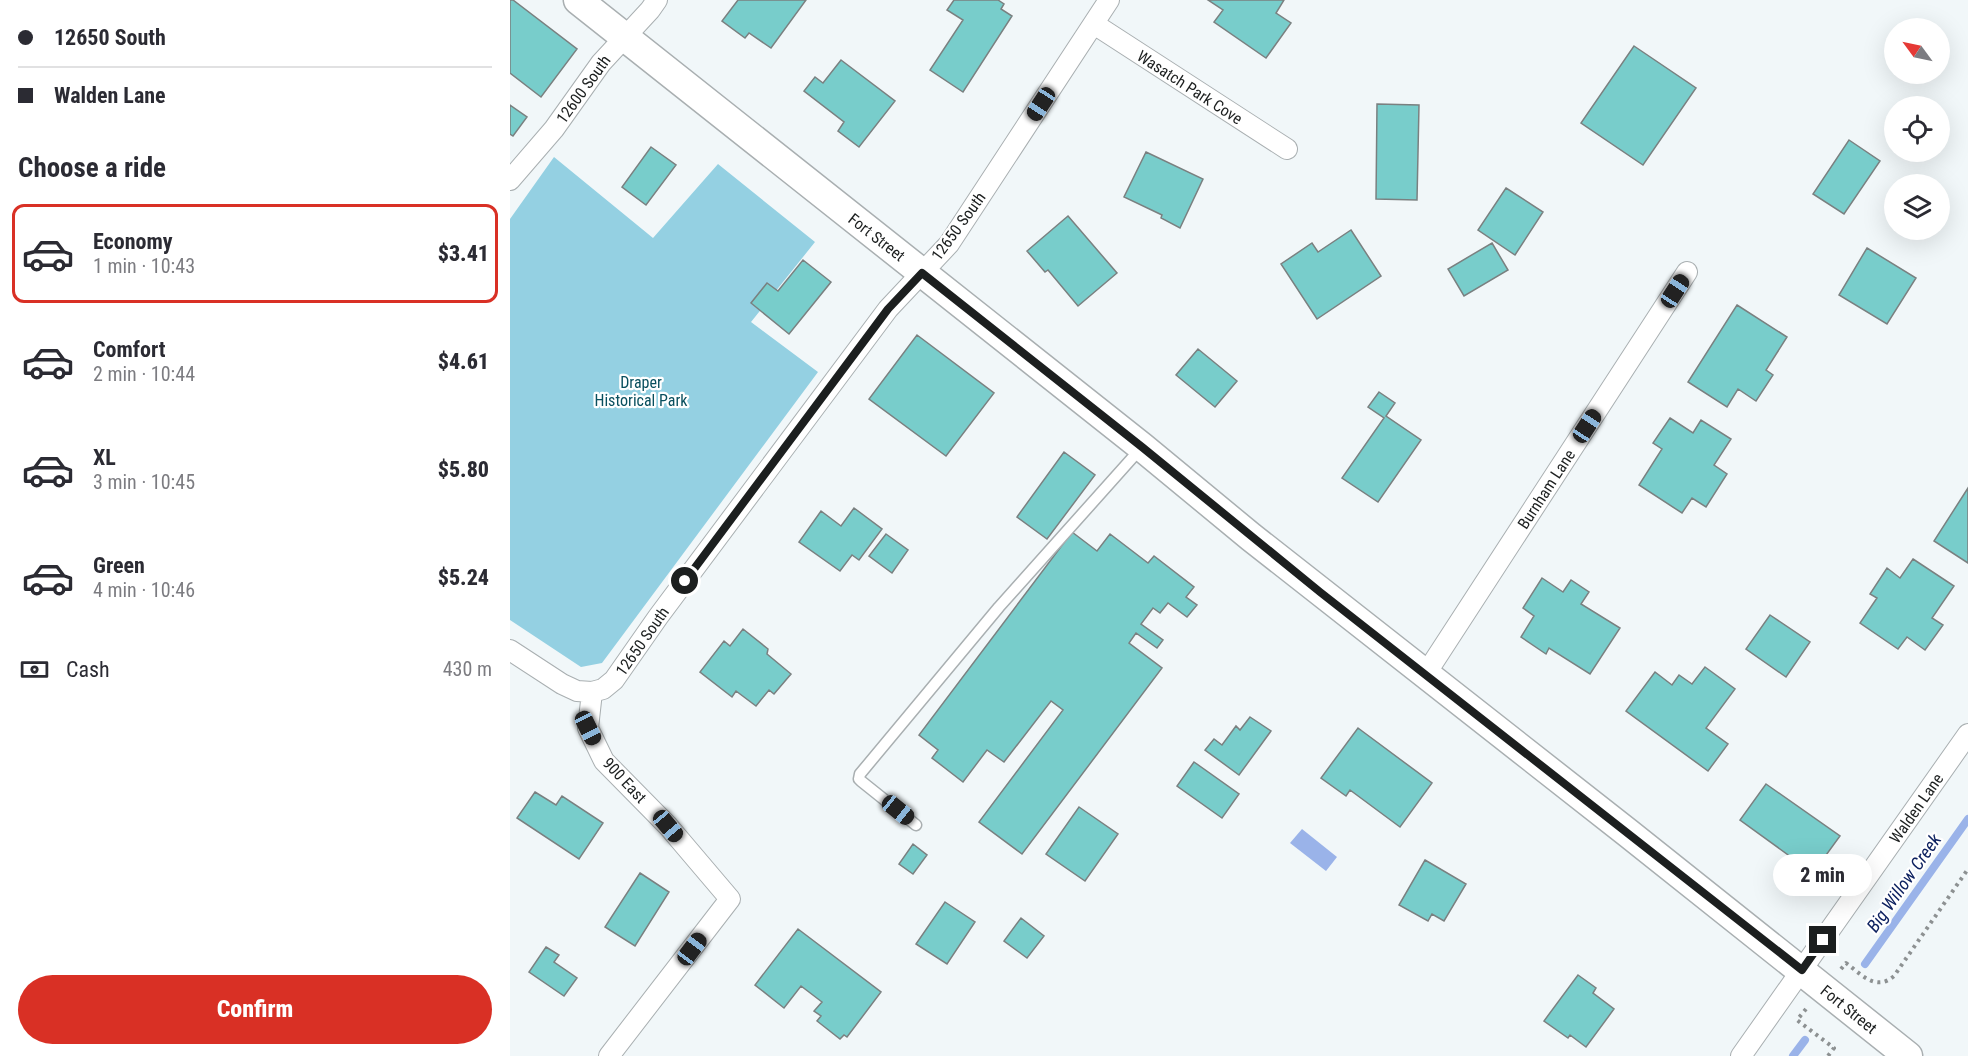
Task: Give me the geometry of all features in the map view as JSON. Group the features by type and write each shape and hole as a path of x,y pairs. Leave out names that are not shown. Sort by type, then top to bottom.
{"street":[{"name":"Fort Street","path":"578,0 1142,447 1251,537 1908,1056"},
{"name":"12600 South","path":"510,180 554,129 601,63 657,0"},
{"name":"12650 South","path":"592,692 603,689 614,680 658,617 888,309 949,244 1109,0"},
{"name":"Wasatch Park Cove","path":"1094,24 1287,149"},
{"name":"Burnham Lane","path":"1425,675 1687,272"},
{"path":"510,650 562,684 577,691 592,692"},
{"name":"900 East","path":"592,692 588,728 604,760 668,826 730,899 609,1056"},
{"name":"Walden Lane","path":"1741,1056 1968,734"}],"lane":[{"path":"916,825 861,781 860,774 999,607 1142,447"}],"path":[{"path":"1843,967 1846,963 1875,983 1888,981 1894,976 1968,869"},
{"path":"1797,1020 1834,1048 1828,1056"}],"green space":[{"name":"Draper Historical Park","path":"554,157 653,238 718,164 815,242 751,322 818,372 602,663 581,667 510,620 510,219"}],"shaded area":[{"path":"1302,829 1337,857 1326,871 1290,843"}],"building":[{"path":"510,0 577,49 541,97 510,73"},
{"path":"738,0 806,0 771,48 749,33 745,38 722,21"},
{"path":"954,0 998,0 1004,4 1001,9 1012,16 963,92 930,70 963,20 947,10"},
{"path":"1208,0 1284,0 1276,13 1291,23 1266,58 1214,22 1223,10"},
{"path":"1634,46 1696,88 1643,165 1581,123"},
{"path":"841,60 895,101 859,147 838,131 844,122 804,91 815,77 823,83"},
{"path":"1377,104 1419,105 1417,200 1376,199"},
{"path":"510,105 527,117 513,136 510,134"},
{"path":"1849,140 1880,161 1844,214 1813,194"},
{"path":"651,147 676,165 646,205 622,187"},
{"path":"1146,152 1203,179 1180,228 1161,218 1162,215 1124,197"},
{"path":"1506,188 1543,212 1515,255 1478,230"},
{"path":"1068,216 1117,273 1078,306 1048,270 1045,272 1027,251"},
{"path":"1351,230 1381,276 1317,319 1281,264 1312,243 1318,252"},
{"path":"1492,243 1508,270 1464,296 1448,269"},
{"path":"1867,248 1916,278 1887,324 1839,295"},
{"path":"803,260 831,282 789,334 751,303 767,283 778,291"},
{"path":"1737,305 1787,337 1766,370 1773,375 1756,401 1738,389 1727,407 1688,382"},
{"path":"917,335 994,393 946,456 869,399"},
{"path":"1198,349 1237,381 1215,407 1176,375"},
{"path":"1379,392 1395,403 1386,416 1421,440 1378,502 1342,478 1384,418 1368,407"},
{"path":"1670,418 1693,433 1701,420 1731,439 1714,465 1727,474 1706,507 1692,498 1682,513 1639,485 1662,449 1653,443"},
{"path":"1064,452 1095,475 1047,539 1017,517"},
{"path":"1968,488 1968,563 1934,541"},
{"path":"854,508 882,529 859,560 852,555 840,571 799,542 821,511 841,526"},
{"path":"1072,532 1097,551 1110,534 1148,563 1154,556 1194,587 1186,597 1197,605 1187,617 1168,603 1160,613 1153,608 1141,624 1163,640 1157,648 1136,633 1129,643 1162,668 1022,854 979,822 1063,710 1051,701 1004,762 987,750 963,782 932,758 938,750 919,735"},
{"path":"886,534 908,550 892,573 869,556"},
{"path":"1913,559 1954,586 1932,618 1943,625 1925,650 1907,637 1898,649 1860,623 1877,598 1870,594 1887,568 1900,578"},
{"path":"1542,578 1563,592 1571,580 1589,592 1581,604 1620,628 1590,674 1549,648 1546,654 1521,637 1534,616 1523,608"},
{"path":"1770,615 1810,642 1786,677 1746,649"},
{"path":"743,629 768,649 767,654 791,674 774,694 769,690 756,706 736,691 732,697 700,672 724,641 730,646"},
{"path":"1705,667 1735,689 1706,728 1728,744 1708,771 1626,711 1655,672 1672,685 1679,675 1692,684"},
{"path":"1250,717 1271,731 1239,775 1205,750 1214,739 1222,745 1236,726 1240,730"},
{"path":"1358,728 1432,783 1400,827 1350,790 1346,796 1321,778"},
{"path":"1194,762 1239,794 1222,818 1177,786"},
{"path":"1766,784 1840,836 1813,873 1740,820"},
{"path":"535,792 556,805 562,796 603,823 579,859 517,818"},
{"path":"1079,807 1118,834 1085,881 1046,854"},
{"path":"913,844 927,855 913,874 899,864"},
{"path":"1425,860 1466,884 1444,921 1432,914 1428,921 1399,905"},
{"path":"640,873 669,892 635,946 605,927"},
{"path":"945,902 975,922 947,964 916,944"},
{"path":"1021,918 1044,936 1027,958 1004,941"},
{"path":"798,929 881,992 847,1037 844,1035 840,1039 817,1021 821,1016 814,1011 822,1002 801,986 784,1008 755,985"},
{"path":"546,947 559,955 554,962 577,978 564,996 529,972"},
{"path":"1578,975 1596,988 1593,993 1614,1009 1586,1047 1570,1035 1568,1038 1544,1021"}],"waterway":[{"name":"Big Willow Creek","path":"1865,964 1968,819"},
{"name":"Big Willow Creek","path":"1793,1056 1805,1040"}],"route":[{"path":"685,581 888,309 922,273 1142,447 1320,592 1802,970 1823,940"}]}
